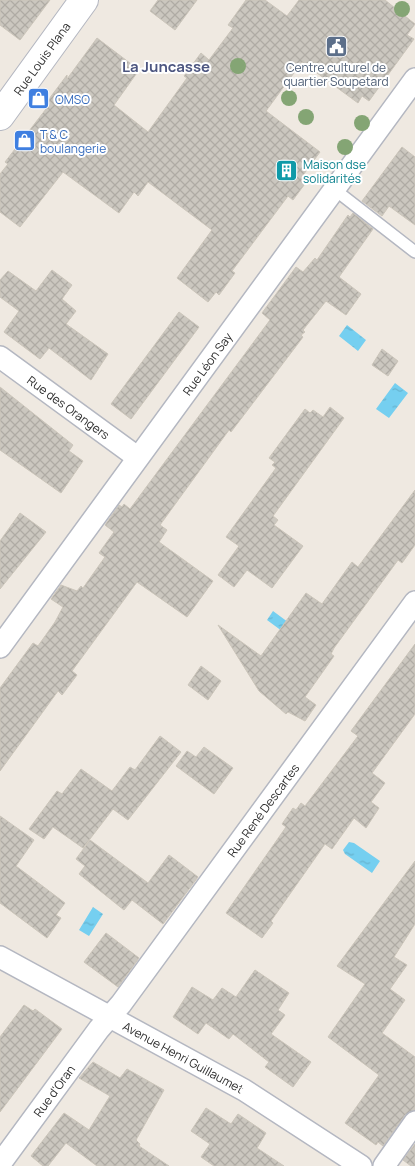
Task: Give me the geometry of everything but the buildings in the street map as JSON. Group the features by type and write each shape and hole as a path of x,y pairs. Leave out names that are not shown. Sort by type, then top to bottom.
{"street":[{"name":"Rue Louis Plana","path":"0,116 84,0"},
{"name":"Rue Léon Say","path":"0,648 137,457 415,79"},
{"name":"Rue des Orangers","path":"0,357 137,457"},
{"name":"Rue René Descartes","path":"110,1016 121,1004 415,602"},
{"name":"Avenue Henri Guillaumet","path":"0,957 244,1090 361,1166"},
{"name":"Rue d'Oran","path":"0,1164 110,1016"},
{"path":"384,1166 415,1122"}],"lane":[{"path":"334,189 415,252"}],"water":[{"path":"347,325 366,340 358,351 339,336"},
{"path":"395,383 408,393 389,418 376,409"},
{"path":"273,611 296,628 290,637 267,620"},
{"path":"349,842 354,843 380,861 372,873 345,854 343,850"},
{"path":"93,907 103,914 89,936 79,930"}],"place":[{"name":"Centre culturel de quartier Soupetard","path":"336,46"},
{"name":"OMSO","path":"39,99"},
{"name":"T & C boulangerie","path":"24,141"},
{"name":"Maison dse solidarités","path":"287,171"}],"district":[{"name":"La Juncasse","path":"166,66"}]}
